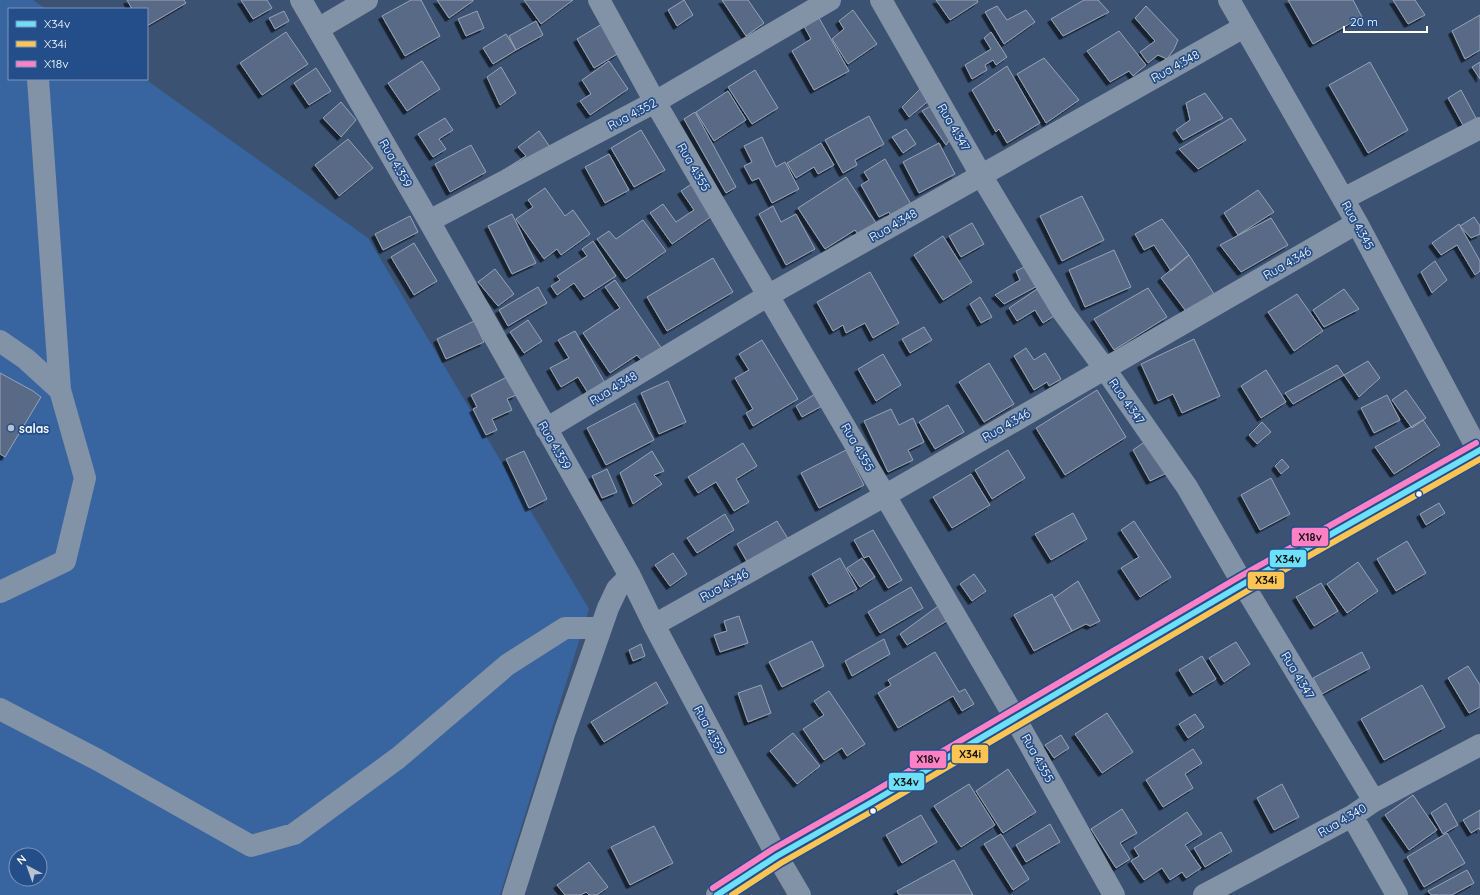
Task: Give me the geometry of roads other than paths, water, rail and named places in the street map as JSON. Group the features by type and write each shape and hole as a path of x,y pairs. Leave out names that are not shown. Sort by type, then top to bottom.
{"main road":[{"path":"717,895 777,856 872,802 1243,584 1416,485 1479,451"}],"street":[{"name":"Rua 4.359","path":"302,0 630,576 654,625 777,856 800,895"},
{"path":"318,29 367,0"},
{"name":"Rua 4.355","path":"599,0 655,102 1015,718 1114,895"},
{"name":"Rua 4.352","path":"429,221 655,102 830,0"},
{"name":"Rua 4.347","path":"881,0 981,175 1063,312 1105,369 1187,487 1243,584 1374,801"},
{"name":"Rua 4.345","path":"1229,0 1357,223 1479,451"},
{"name":"Rua 4.348","path":"546,429 769,295 1244,27"},
{"path":"0,592 65,561 85,478 60,390 38,80"},
{"path":"1343,199 1480,128"},
{"name":"Rua 4.346","path":"654,625 886,495 1357,223"},
{"path":"0,341 26,359 60,390"},
{"path":"513,895 565,731 601,628 617,589 630,576"},
{"path":"0,710 98,760 251,846 294,834 398,758 507,665 566,628 601,628"},
{"name":"Rua 4.340","path":"1204,895 1352,816 1374,801 1480,746"},
{"path":"1352,816 1397,895"}],"place":[{"name":"salas","path":"11,428"}]}
